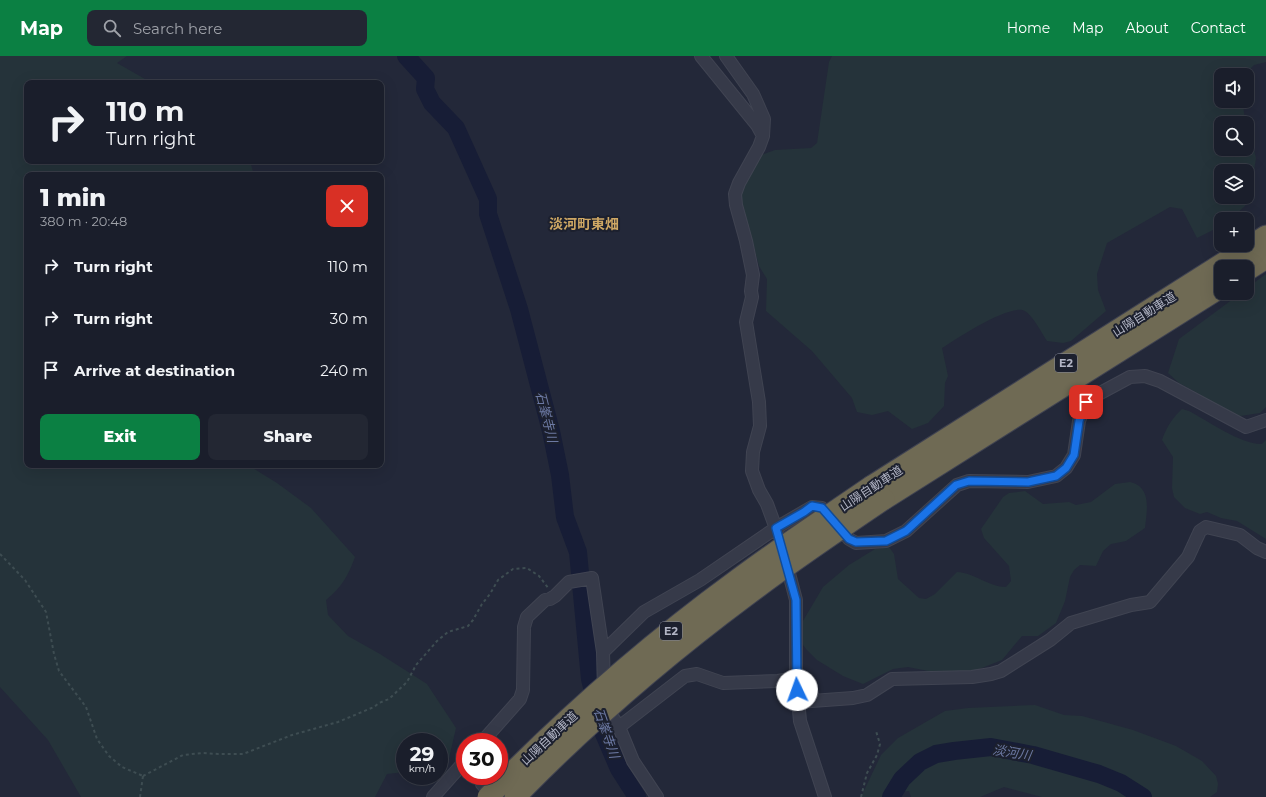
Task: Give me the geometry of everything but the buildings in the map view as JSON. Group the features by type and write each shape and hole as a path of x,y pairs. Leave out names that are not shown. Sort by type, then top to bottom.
{"highway":[{"name":"山陽自動車道","path":"1254,260 1264,245"},
{"name":"山陽自動車道","path":"514,797 612,705 683,645 747,594 808,550 878,492 1264,245"},
{"name":"山陽自動車道","path":"488,797 524,760 600,690 672,630 736,580 798,536 878,492 1214,291"}],"street":[{"path":"701,56 757,125 763,136"},
{"path":"726,56 753,94 764,119 763,136 759,147 738,183 735,194 736,205 746,240 753,275 751,291 752,296 746,322 759,402 760,426 753,452 752,471 776,528 796,600 796,678 800,721 825,797"},
{"path":"603,652 644,612 700,580 776,528 812,506 822,508 849,539 856,542 886,541 906,531 956,485 969,481 1028,482 1056,476 1066,468 1074,455 1079,421 1086,402 1130,377 1145,376 1160,381 1246,427 1266,420"},
{"path":"798,702 853,698 868,695 892,679 972,677 1001,671 1050,640 1071,623 1131,605 1150,602 1188,557 1200,531 1206,527 1240,535 1257,548 1266,552"},
{"path":"490,733 520,699 523,690 524,627 527,617 545,600 555,596 568,582 592,578 603,652 604,690 613,718 619,727 633,761 657,797"},
{"path":"619,727 685,676 697,674 723,683 778,681 796,678"},
{"path":"433,797 456,771"},
{"path":"483,785 494,797"}],"path":[{"path":"0,554 25,580 46,612 54,654 59,671 86,707 97,740 109,756 122,767 143,776"},
{"path":"143,776 183,755 202,753 243,754 292,735 338,722 389,699 406,682 416,665 437,641 448,632 468,626 498,580 513,570 527,568 539,576 555,596"},
{"path":"861,797 866,774 877,755 880,744 876,731"},
{"path":"140,797 143,776"}],"shaded area":[{"path":"0,56 127,56 117,63 147,80 24,80 24,164 251,164 253,172 24,172 24,468 253,468 277,483 311,508 355,557 344,581 326,600 328,615 348,636 380,654 427,684 456,728 448,763 448,733 396,733 396,773 387,774 375,797 81,797 48,740 0,687"},
{"path":"832,56 1266,56 1266,62 1254,65 1251,68 1214,68 1214,108 1244,108 1245,116 1214,116 1214,156 1254,156 1254,150 1256,158 1254,171 1254,164 1214,164 1214,204 1246,204 1245,206 1239,212 1214,212 1214,230 1197,238 1182,209 1170,207 1107,243 1097,274 1098,290 1106,311 1071,341 1063,343 1047,341 1028,313 1018,310 1008,312 983,323 942,348 948,376 945,383 944,406 928,423 912,429 888,411 872,415 857,412 852,398 812,351 766,311 767,279 759,266 740,195 751,168 761,155 775,150 811,148 817,143 829,62"},
{"path":"1266,274 1266,407 1260,413 1227,418 1220,416 1199,394 1179,383 1168,373 1179,339 1232,300 1254,300 1254,283"},
{"path":"1182,409 1189,411 1225,432 1245,441 1262,444 1266,440 1266,539 1237,521 1221,518 1207,512 1200,514 1185,508 1174,497 1172,488 1173,457 1162,440 1170,423"},
{"path":"1130,482 1142,489 1145,494 1147,514 1145,528 1126,541 1111,544 1103,551 1096,566 1080,565 1074,570 1070,577 1065,601 1056,623 1038,636 1022,636 1002,660 959,677 908,667 893,669 863,684 843,676 817,660 801,642 800,626 823,587 849,565 875,549 889,547 894,554 898,579 919,598 926,599 935,594 957,572 970,575 994,585 1006,587 1011,581 1009,566 984,538 981,529 1003,497 1009,493 1025,491 1043,504 1069,502 1076,505 1091,502 1115,484"},
{"path":"1035,705 1064,715 1082,716 1133,730 1176,746 1202,761 1216,776 1218,784 1217,792 1210,797 1042,797 1004,787 980,797 911,797 909,791 901,792 897,797 861,797 881,755 898,738 945,711 968,708"}],"waterway":[{"name":"石峯寺川","path":"406,56 426,78 425,89 432,103 456,128 488,199 488,214 519,309 551,431 560,475 565,517 578,552 590,679 604,734 619,769 637,797"},
{"name":"淡河川","path":"891,797 902,779 920,762 936,754 991,747 1033,755 1099,774 1121,783 1143,797"}],"district":[{"name":"淡河町東畑","path":"584,224"}],"route":[{"path":"797,690 796,600 776,528 812,506 822,508 849,539 856,542 886,541 906,531 956,485 969,481 1028,482 1056,476 1066,468 1074,455 1079,421 1086,402"}]}
